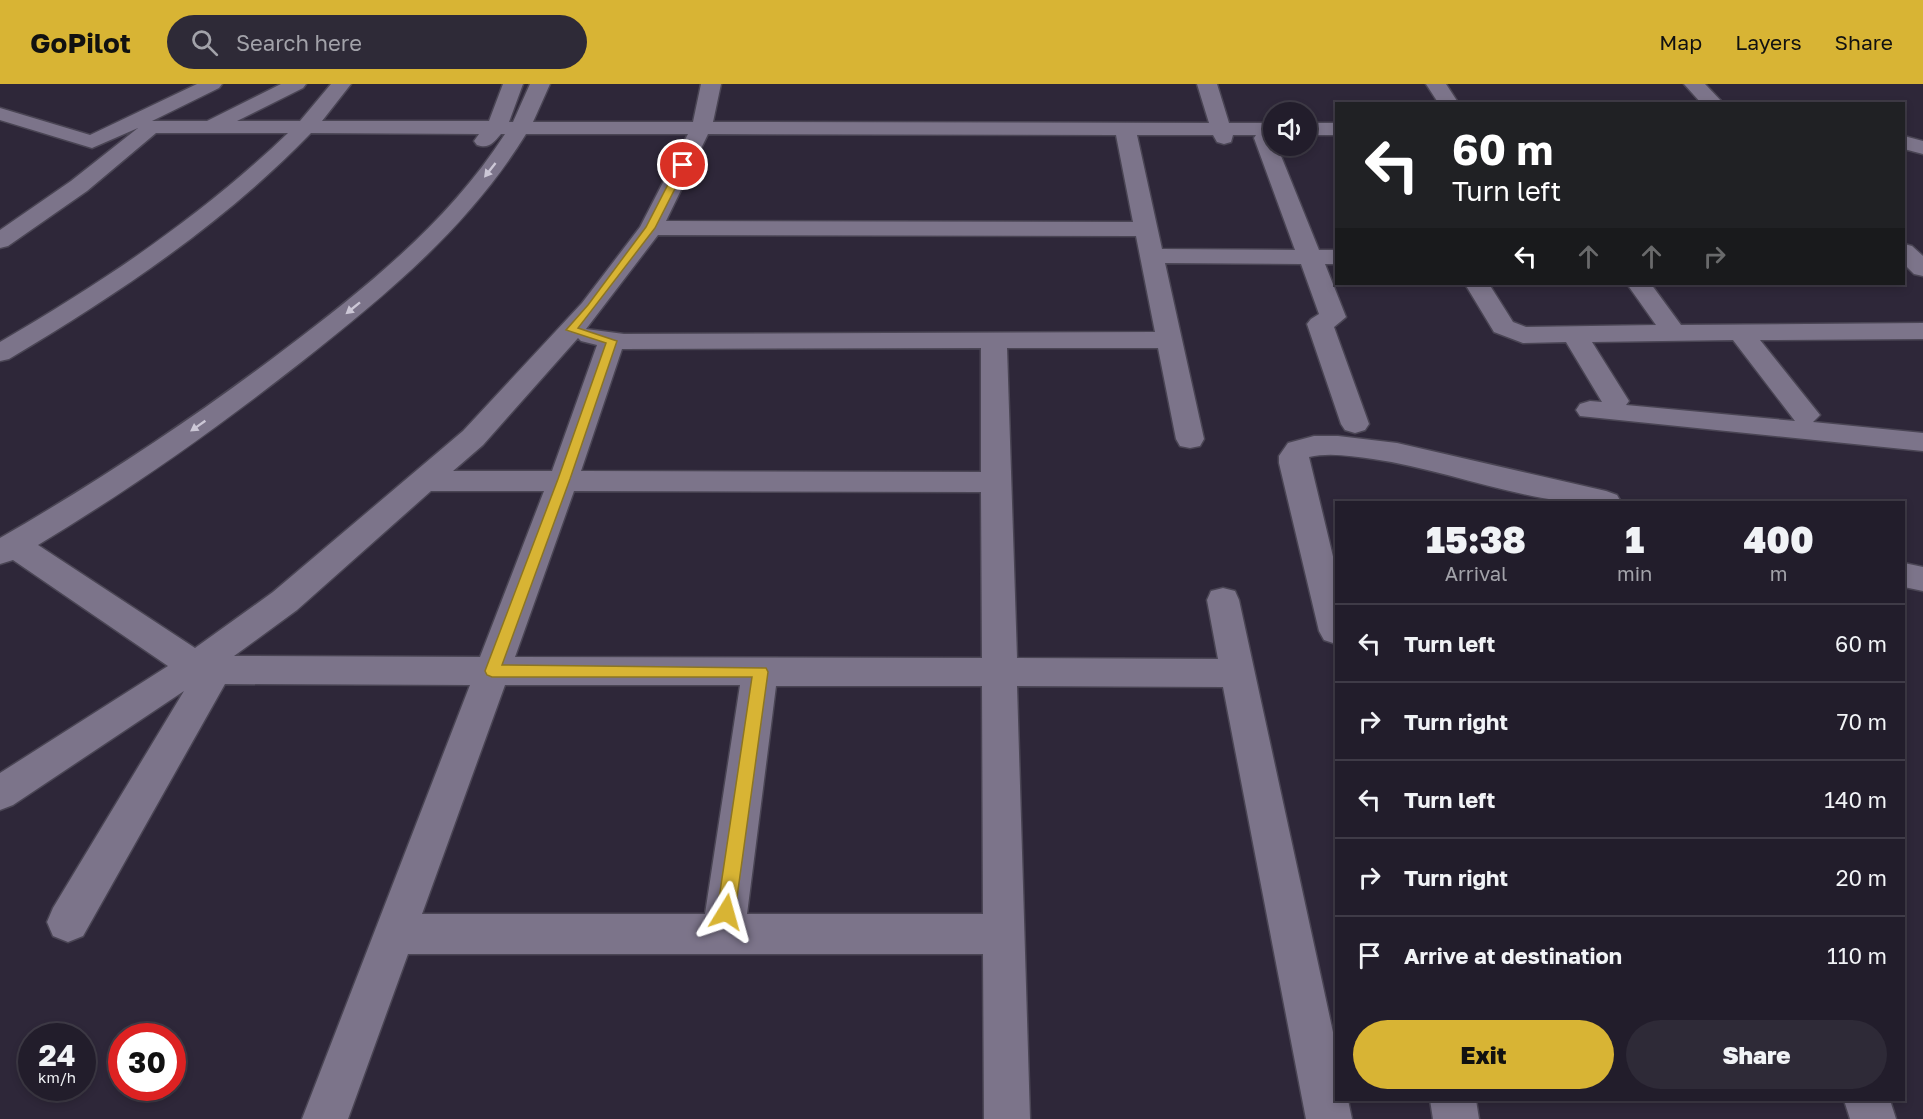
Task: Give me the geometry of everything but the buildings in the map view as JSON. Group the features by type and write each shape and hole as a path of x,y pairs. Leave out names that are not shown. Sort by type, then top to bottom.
{"street":[{"path":"0,114 92,142 212,84"},
{"path":"211,127 296,84"},
{"path":"0,353 104,289 209,215 302,132 323,110 341,84"},
{"path":"5,542 296,327 405,234 454,178 506,131 513,84"},
{"path":"5,542 154,456 249,390 389,278 439,231 540,84"},
{"path":"0,794 205,668 473,438 572,330 651,228 699,132 711,84"},
{"path":"1207,84 1223,133"},
{"path":"1436,84 1448,102"},
{"path":"1673,84 1690,102"},
{"path":"1694,84 1712,102"},
{"path":"0,241 79,186 146,132 211,127 302,132"},
{"path":"1317,129 1335,129"},
{"path":"146,132 506,131 1263,135"},
{"path":"1127,133 1190,439"},
{"path":"1317,138 1335,138"},
{"path":"1905,142 1923,148"},
{"path":"1277,156 1310,257 1334,317 1320,324 1355,424"},
{"path":"651,228 1147,229"},
{"path":"1905,252 1923,269"},
{"path":"1152,256 1335,257"},
{"path":"1478,285 1503,327 1523,335 1913,331 1923,352"},
{"path":"1640,285 1674,333"},
{"path":"572,330 612,341 1168,340"},
{"path":"1740,332 1806,415"},
{"path":"1575,336 1602,405 1923,442"},
{"path":"994,340 1006,1119"},
{"path":"325,1119 564,479 612,341"},
{"path":"1335,627 1294,463 1294,456 1298,450 1314,446 1338,445 1397,453 1602,501"},
{"path":"424,480 997,482"},
{"path":"5,542 205,668 1238,673"},
{"path":"1905,575 1923,579"},
{"path":"1223,600 1329,1119"},
{"path":"68,922 205,668"},
{"path":"723,934 760,672"},
{"path":"394,934 1004,934"},
{"path":"1453,1101 1456,1119"},
{"path":"1867,1101 1873,1119"}],"route":[{"path":"683,165 651,228 572,330 612,341 564,479 492,671 760,672 726,912"}]}
